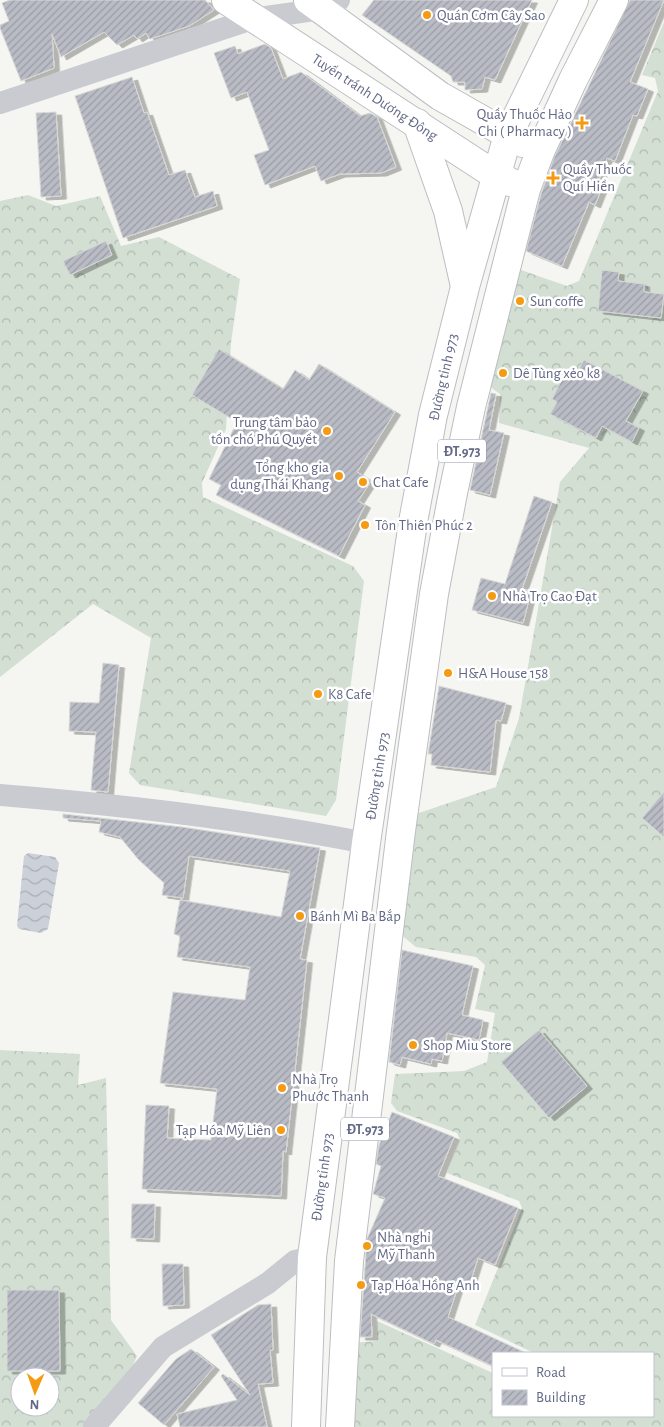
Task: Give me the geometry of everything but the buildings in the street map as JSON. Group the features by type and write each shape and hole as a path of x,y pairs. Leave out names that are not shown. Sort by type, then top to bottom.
{"main road":[{"name":"Tuyến tránh Dương Đông","path":"226,0 495,175 526,189"},
{"name":"Đường tỉnh 973","path":"306,1427 312,1257 367,835 417,503 433,415 495,175 508,135 574,0"},
{"name":"Đường tỉnh 973","path":"340,1427 349,1261 400,831 434,594 452,498 471,407 526,189 540,152 573,80 614,0"},
{"path":"323,3 440,96 540,152"},
{"name":"ĐT.973","path":"417,123 448,210 465,287"},
{"path":"312,1257 349,1261"}],"street":[{"path":"0,103 252,18 323,3"},
{"path":"0,795 166,811 300,830 367,835"},
{"path":"94,1427 163,1347 268,1283 295,1261 312,1257"}],"green space":[{"path":"664,22 664,1427 347,1427 351,1343 377,1341 377,1321 492,1373 492,1417 654,1417 654,1352 532,1352 475,1325 522,1208 519,1201 447,1173 460,1140 457,1133 397,1111 391,1103 395,1074 464,1071 487,1062 495,1013 475,1009 485,965 476,957 416,947 400,934 413,815 496,787 519,718 560,482 589,448 499,423 500,394 489,386 513,274 521,270 567,286 579,281 658,91 655,78 642,75"},
{"path":"28,195 56,206 100,196 121,246 159,237 240,279 231,343 226,429 202,483 203,497 353,566 364,581 336,800 326,816 140,785 129,773 151,638 93,604 0,677 0,201"},
{"path":"0,1050 80,1054 78,1085 106,1078 111,1320 137,1356 130,1372 85,1427 0,1427"}],"water":[{"path":"28,853 55,857 59,863 48,929 41,933 19,929 17,926 24,856"}],"place":[{"name":"Quán Cơm Cây Sao","path":"427,15"},
{"name":"Quầy Thuốc Hảo Chi ( Pharmacy )","path":"582,123"},
{"name":"Quầy Thuốc Quí Hiền","path":"553,178"},
{"name":"Sun coffe","path":"520,301"},
{"name":"Dê Tùng xẻo k8","path":"503,373"},
{"name":"Trung tâm bảo tồn chó Phú Quyết","path":"327,431"},
{"name":"Tổng kho gia dụng Thái Khang","path":"339,476"},
{"name":"Chat Cafe","path":"363,482"},
{"name":"Tôn Thiên Phúc 2","path":"365,525"},
{"name":"Nhà Trọ Cao Đạt","path":"492,596"},
{"name":"H&A House 158","path":"448,673"},
{"name":"K8 Cafe","path":"318,694"},
{"name":"Bánh Mì Ba Bắp","path":"300,916"},
{"name":"Shop Miu Store","path":"413,1045"},
{"name":"Nhà Trọ Phước Thạnh","path":"282,1088"},
{"name":"Tạp Hóa Mỹ Liên","path":"281,1130"},
{"name":"Nhà nghỉ Mỹ Thanh","path":"367,1246"},
{"name":"Tạp Hóa Hồng Anh","path":"361,1285"}]}
